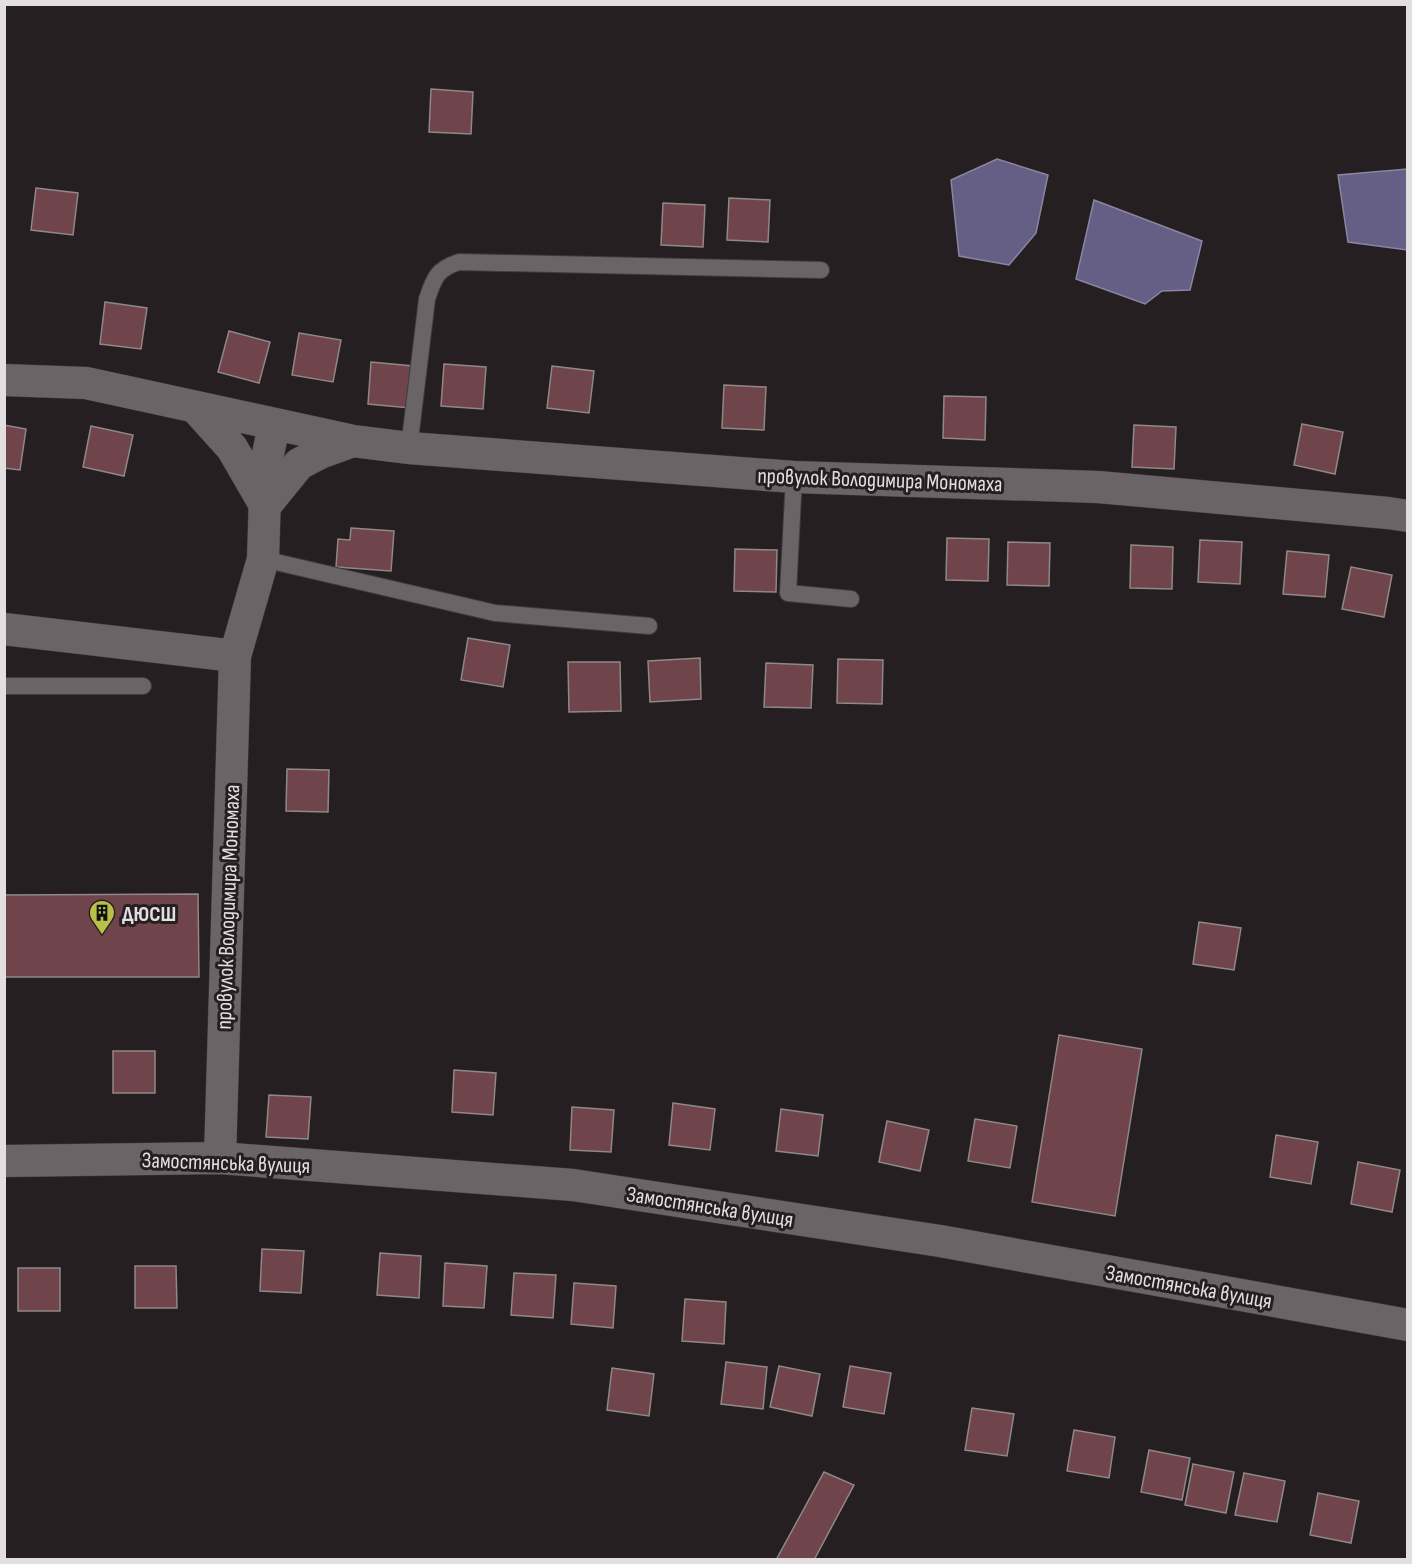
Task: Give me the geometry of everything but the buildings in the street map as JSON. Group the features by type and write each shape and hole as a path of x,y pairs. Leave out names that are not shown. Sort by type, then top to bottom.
{"street":[{"name":"провулок Володимира Мономаха","path":"4,380 86,383 353,441 408,448 794,477 1098,487 1407,516"},
{"path":"196,408 232,448 265,506"},
{"name":"провулок Володимира Мономаха","path":"220,1158 235,656 263,559 266,464 274,425"},
{"name":"провулок Володимира Мономаха","path":"265,506 299,464 320,453 353,441"},
{"path":"4,629 235,656"},
{"name":"Замостянська вулиця","path":"4,1161 220,1158 573,1185 940,1241 1407,1325"}],"lane":[{"path":"408,448 427,299 434,279 445,267 459,262 820,270"},
{"path":"794,477 788,593 851,599"},
{"path":"263,559 495,613 649,626"},
{"path":"4,686 142,686"}],"shaded area":[{"path":"997,159 1048,175 1036,233 1009,265 959,256 951,180"},
{"path":"1407,169 1407,250 1348,242 1338,175"},
{"path":"1094,200 1202,241 1190,290 1162,291 1145,304 1076,279"}],"place":[{"name":"ДЮСШ","path":"102,936"}]}
